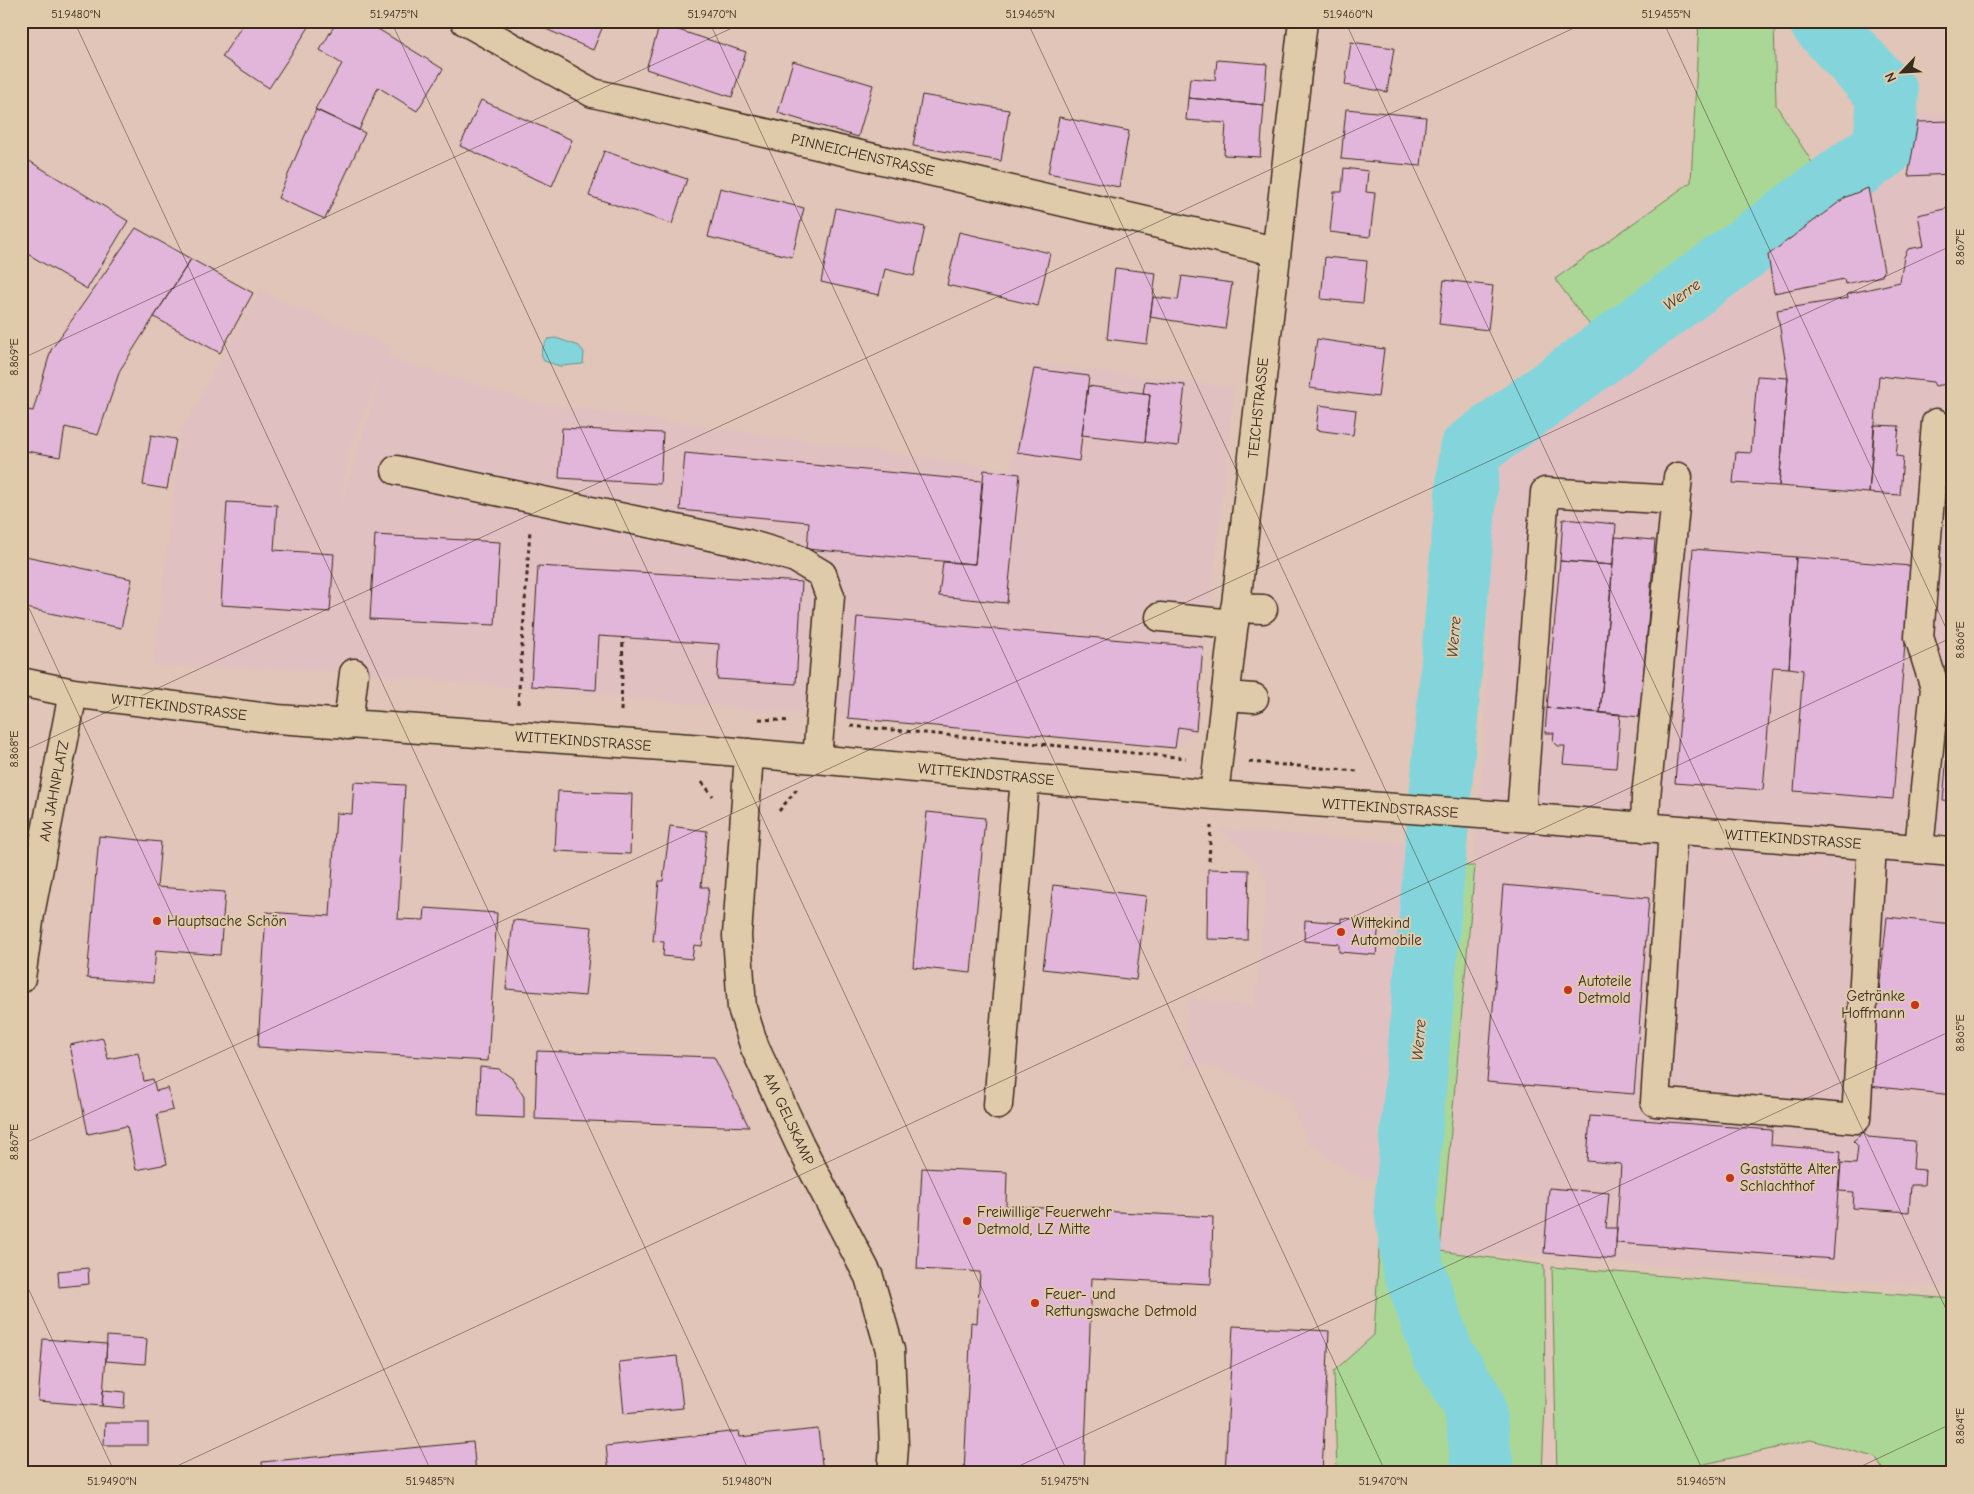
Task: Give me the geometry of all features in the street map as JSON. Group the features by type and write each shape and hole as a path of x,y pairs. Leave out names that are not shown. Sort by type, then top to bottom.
{"street":[{"name":"PINNEICHENSTRASSE","path":"465,21 593,93 1275,251"},
{"name":"TEICHSTRASSE","path":"1214,795 1275,251 1303,21"},
{"path":"1919,849 1935,688 1919,637 1936,424"},
{"path":"396,470 748,544 795,558 822,574 830,596 817,759"},
{"path":"1522,817 1545,492 1677,489 1646,796 1645,828"},
{"path":"1160,617 1235,616 1263,609"},
{"path":"348,725 354,673"},
{"name":"WITTEKINDSTRASSE","path":"21,682 73,693 277,719 749,753 1214,795 1522,817 1953,852"},
{"name":"AM JAHNPLATZ","path":"21,978 30,914 73,693"},
{"path":"1226,696 1254,698"},
{"name":"AM GELSKAMP","path":"749,753 737,936 742,1008 755,1048 800,1145 869,1277 890,1350 894,1446 892,1473"},
{"path":"998,1105 1025,778"},
{"path":"1673,830 1655,1102 1856,1119 1872,845"}],"path":[{"path":"518,704 532,498"},
{"path":"621,711 623,638"},
{"path":"754,719 820,723 1185,758"},
{"path":"1253,762 1367,772"},
{"path":"1210,861 1211,830"}],"shaded area":[{"path":"1953,113 1953,1288 1544,1257 1440,1252 1484,752 1494,462 1506,445 1568,403 1646,341 1682,328 1701,298 1819,209 1878,172 1908,176 1907,114"},
{"path":"260,289 277,299 392,347 387,357 536,403 1010,470 1033,364 1234,387 1196,730 1175,748 335,671 154,665 180,433","holes":["384,364 339,511 349,448"]},
{"path":"1220,829 1416,844 1394,991 1383,1180 1349,1173 1309,1142 1286,1095 1204,1064 1184,1068 1189,998 1255,1007 1267,884 1259,864"}],"green space":[{"path":"1699,21 1774,21 1776,105 1813,164 1771,194 1731,234 1654,278 1595,332 1555,279 1691,182"},
{"path":"1413,866 1475,866 1440,1251 1544,1265 1545,1402 1542,1473 1337,1473 1334,1371 1374,1335 1394,991"},
{"path":"1552,1267 1953,1299 1953,1473 1885,1473 1875,1457 1811,1440 1665,1473 1557,1473"}],"water":[{"path":"556,338 579,346 584,352 583,364 560,366 544,361 541,353 544,345 548,339"}],"building":[{"path":"245,21 313,21 269,88 222,57"},
{"path":"337,21 365,21 443,69 417,111 378,87 359,130 315,109 342,64 320,50"},
{"path":"528,21 605,21 593,50"},
{"path":"660,24 746,52 732,97 646,69"},
{"path":"1351,42 1394,48 1387,92 1345,85"},
{"path":"1217,60 1267,64 1264,105 1188,98 1190,78 1215,80"},
{"path":"793,61 873,85 858,137 778,113"},
{"path":"922,95 1009,110 1001,161 913,146"},
{"path":"1188,98 1264,105 1260,157 1224,155 1226,123 1186,120"},
{"path":"481,100 572,140 552,186 460,146"},
{"path":"1346,109 1426,117 1421,166 1341,159"},
{"path":"316,110 365,133 325,219 278,198"},
{"path":"1059,117 1129,131 1119,187 1048,173"},
{"path":"1953,121 1953,174 1908,176 1918,122"},
{"path":"604,151 687,179 672,224 589,196"},
{"path":"21,156 128,221 87,289 21,250"},
{"path":"1344,168 1368,171 1366,192 1375,193 1370,237 1330,232 1334,192 1342,192"},
{"path":"720,188 804,208 792,257 708,237"},
{"path":"1868,188 1884,271 1882,276 1845,284 1844,279 1774,293 1768,255 1846,197"},
{"path":"1953,207 1953,383 1935,386 1933,382 1879,376 1869,493 1779,486 1788,378 1777,310 1848,298 1847,294 1900,282 1904,257 1908,249 1924,246 1918,215"},
{"path":"836,208 925,227 914,276 885,269 879,295 821,282"},
{"path":"136,228 191,259 120,370 98,435 65,427 60,457 21,450 21,409 33,411 51,350"},
{"path":"959,232 1050,253 1038,306 947,285"},
{"path":"1325,257 1367,261 1363,303 1321,299"},
{"path":"191,259 253,293 220,353 154,317"},
{"path":"1115,268 1156,273 1147,344 1107,339"},
{"path":"1182,276 1232,283 1225,329 1150,317 1153,297 1178,300"},
{"path":"1444,280 1493,286 1488,330 1439,324"},
{"path":"1317,339 1384,349 1378,397 1310,388"},
{"path":"1034,369 1089,376 1079,461 1017,452"},
{"path":"1757,376 1788,378 1779,486 1733,483 1736,452 1751,453"},
{"path":"1145,381 1185,385 1178,446 1145,442 1150,394 1143,393"},
{"path":"1088,386 1150,394 1145,442 1082,435"},
{"path":"1319,405 1356,410 1353,435 1316,430"},
{"path":"1874,425 1899,426 1896,456 1903,457 1900,495 1869,493"},
{"path":"562,428 663,433 660,484 559,478"},
{"path":"151,435 176,439 167,489 143,485"},
{"path":"685,453 982,481 975,564 807,549 809,522 680,510"},
{"path":"984,470 1020,474 1007,603 939,596 943,562 975,564"},
{"path":"227,502 277,505 274,550 334,554 330,612 221,605"},
{"path":"1953,516 1953,581 1946,580"},
{"path":"1563,519 1616,524 1613,565 1560,561"},
{"path":"375,535 500,542 495,625 370,619"},
{"path":"1615,537 1655,540 1640,717 1600,713"},
{"path":"1693,549 1796,557 1789,668 1773,667 1763,790 1675,783"},
{"path":"21,555 132,579 121,628 21,607"},
{"path":"1796,557 1911,566 1893,799 1794,791 1803,670 1789,668"},
{"path":"1560,561 1613,565 1600,713 1547,708"},
{"path":"538,566 802,582 796,684 717,679 719,644 599,636 596,690 531,686"},
{"path":"857,617 1203,647 1196,730 1178,727 1175,748 848,718"},
{"path":"1547,708 1620,714 1616,768 1563,764 1565,746 1558,746 1553,741 1554,733 1545,733"},
{"path":"1947,754 1953,754 1953,802 1943,801"},
{"path":"354,782 405,785 398,919 424,920 425,908 497,913 488,1061 258,1047 266,912 330,916 336,813 352,814"},
{"path":"558,791 632,794 630,854 555,851"},
{"path":"927,812 985,818 971,973 913,967"},
{"path":"670,826 707,831 701,887 709,887 702,946 694,945 692,959 663,956 664,942 653,941 659,881 663,881"},
{"name":"Hauptsache Schön","path":"99,836 161,842 157,887 225,892 220,955 156,950 153,983 87,978"},
{"path":"1208,869 1249,870 1247,940 1207,939"},
{"path":"1053,885 1146,896 1136,980 1043,969"},
{"name":"Autoteile Detmold","path":"1503,885 1649,898 1634,1094 1487,1082"},
{"name":"Getränke Hoffmann","path":"1887,917 1953,924 1953,1095 1869,1086"},
{"name":"Wittekind Automobile","path":"1341,918 1379,921 1376,955 1339,952 1339,944 1304,941 1305,920 1341,923"},
{"path":"513,920 592,927 585,996 506,989"},
{"path":"103,1038 108,1059 138,1053 144,1081 153,1079 156,1091 168,1088 173,1110 157,1114 167,1164 136,1170 127,1126 88,1134 70,1045"},
{"path":"537,1051 714,1057 749,1127 535,1119"},
{"path":"480,1067 499,1069 513,1079 524,1097 524,1118 478,1116"},
{"name":"Gaststätte Alter Schlachthof","path":"1590,1116 1772,1130 1771,1145 1841,1151 1833,1259 1616,1243 1621,1164 1587,1161"},
{"path":"1864,1132 1868,1137 1915,1141 1913,1169 1925,1170 1924,1185 1911,1185 1909,1212 1853,1208 1854,1192 1839,1191 1841,1163 1856,1164 1858,1146 1853,1141"},
{"name":"Feuer- und Rettungswache Detmold","path":"922,1168 1007,1172 1006,1206 1213,1217 1211,1284 1092,1278 1084,1473 964,1473 971,1322 977,1323 980,1272 917,1269"},
{"path":"1549,1188 1609,1193 1606,1228 1617,1228 1615,1259 1544,1253"},
{"path":"88,1268 89,1284 59,1287 58,1271"},
{"path":"1233,1326 1329,1331 1322,1473 1225,1473"},
{"path":"107,1336 147,1339 145,1364 106,1361"},
{"path":"43,1339 107,1344 102,1406 38,1401"},
{"path":"677,1356 683,1408 624,1414 619,1362"},
{"path":"103,1390 125,1392 124,1408 102,1406"},
{"path":"105,1423 148,1423 148,1445 104,1445"},
{"path":"818,1429 823,1473 609,1473 606,1446 739,1431 740,1437"},
{"path":"473,1442 476,1473 263,1473 262,1462"}],"waterway":[{"name":"Werre","path":"1481,1473 1482,1464 1474,1403 1443,1354 1413,1267 1405,1207 1470,450 1884,147 1888,95 1820,21"}],"place":[{"name":"Hauptsache Schön","path":"157,921"},
{"name":"Wittekind Automobile","path":"1341,932"},
{"name":"Autoteile Detmold","path":"1568,990"},
{"name":"Getränke Hoffmann","path":"1915,1005"},
{"name":"Gaststätte Alter Schlachthof","path":"1730,1178"},
{"name":"Freiwillige Feuerwehr Detmold, LZ Mitte","path":"967,1221"},
{"name":"Feuer- und Rettungswache Detmold","path":"1035,1303"}]}
